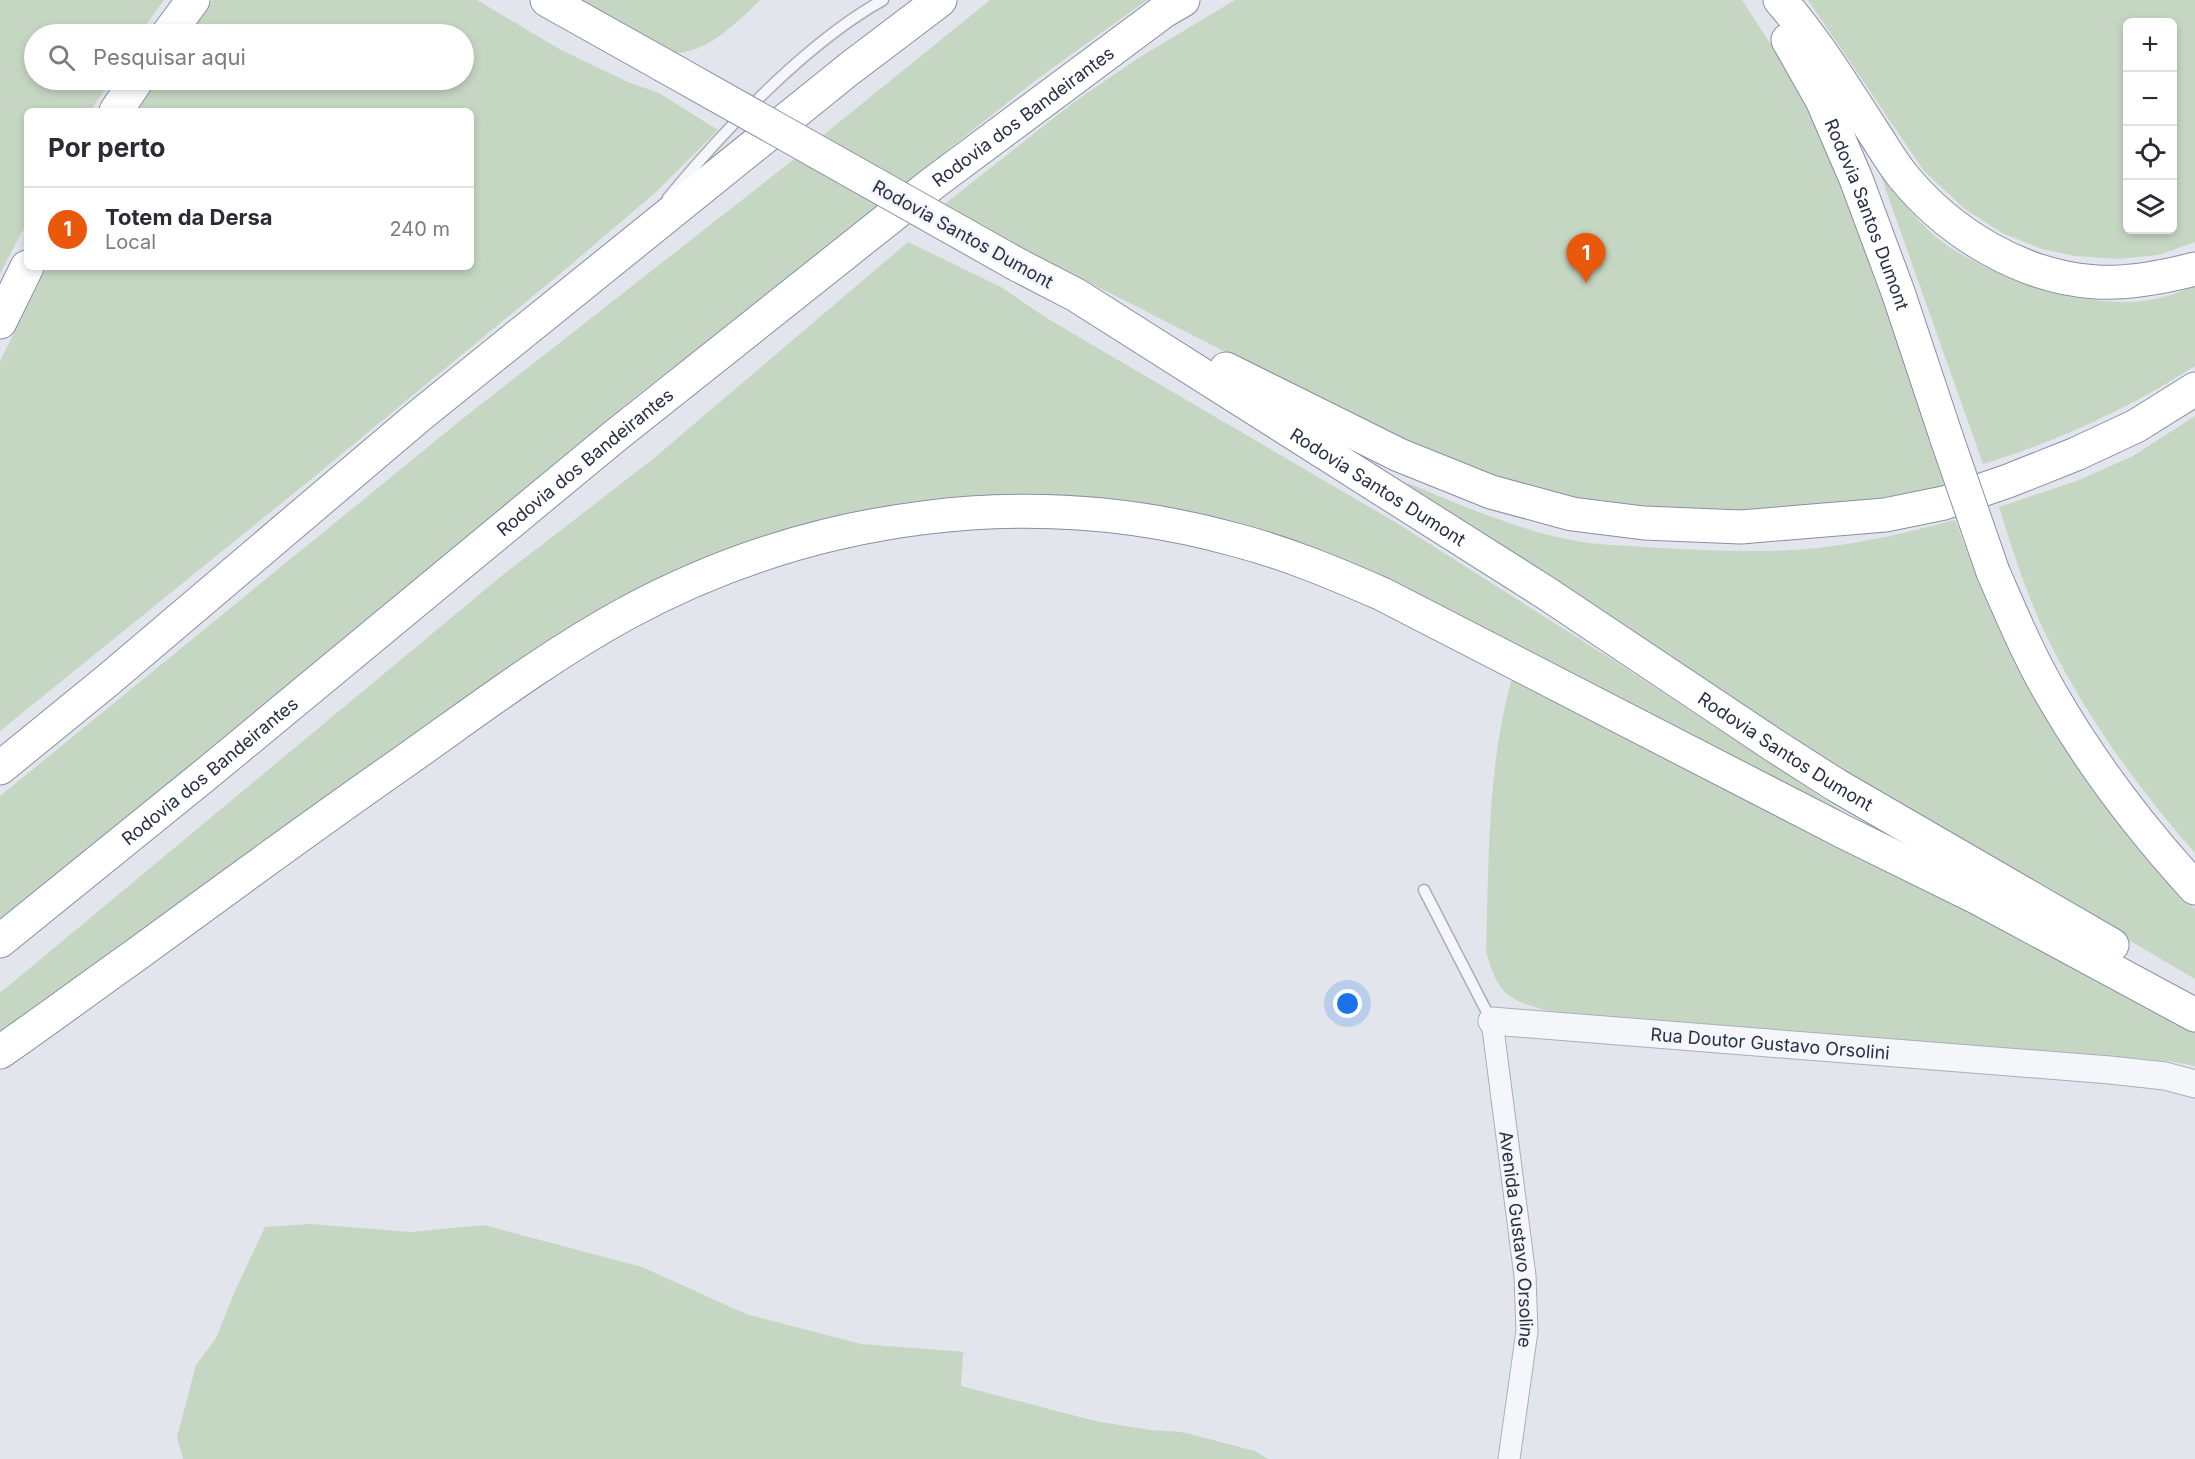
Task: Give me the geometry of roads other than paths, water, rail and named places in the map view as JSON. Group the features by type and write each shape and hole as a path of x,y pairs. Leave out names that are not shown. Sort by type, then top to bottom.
{"highway":[{"name":"Rodovia Santos Dumont","path":"547,0 1018,265 1076,295 1546,593 1836,785 2195,994"},
{"path":"0,768 108,680 420,416 849,69 940,0"},
{"name":"Rodovia dos Bandeirantes","path":"0,940 206,776 624,429 932,184 1066,83 1183,0"},
{"name":"Rodovia Santos Dumont","path":"1765,0 1822,100 1856,179 1898,292 1993,572 2023,641 2051,693 2081,741 2144,827 2195,888"},
{"path":"1780,0 1818,50 1902,175 1945,219 1996,254 2035,270 2098,282 2149,278 2195,269"},
{"path":"118,108 130,90"},
{"path":"0,322 26,270"},
{"path":"1076,295 1399,455 1491,492 1572,514 1644,523 1741,527 1885,515 1944,503 2076,454 2136,426 2195,388"},
{"path":"0,1052 340,806 547,660 626,614 691,582 747,560 850,529 976,512 1025,511 1082,513 1180,527 1236,539 1332,572 1382,594 1844,832 1978,898 2195,1015"}],"street":[{"name":"Rua Doutor Gustavo Orsolini","path":"1492,1021 2110,1070 2165,1077 2195,1084"},
{"name":"Avenida Gustavo Orsoline","path":"1492,1021 1525,1276 1527,1331 1509,1459"}],"lane":[{"path":"630,247 687,175 765,94 838,30 883,0"},
{"path":"1424,890 1492,1021"}],"place":[{"name":"Totem da Dersa","path":"1586,283"}]}
